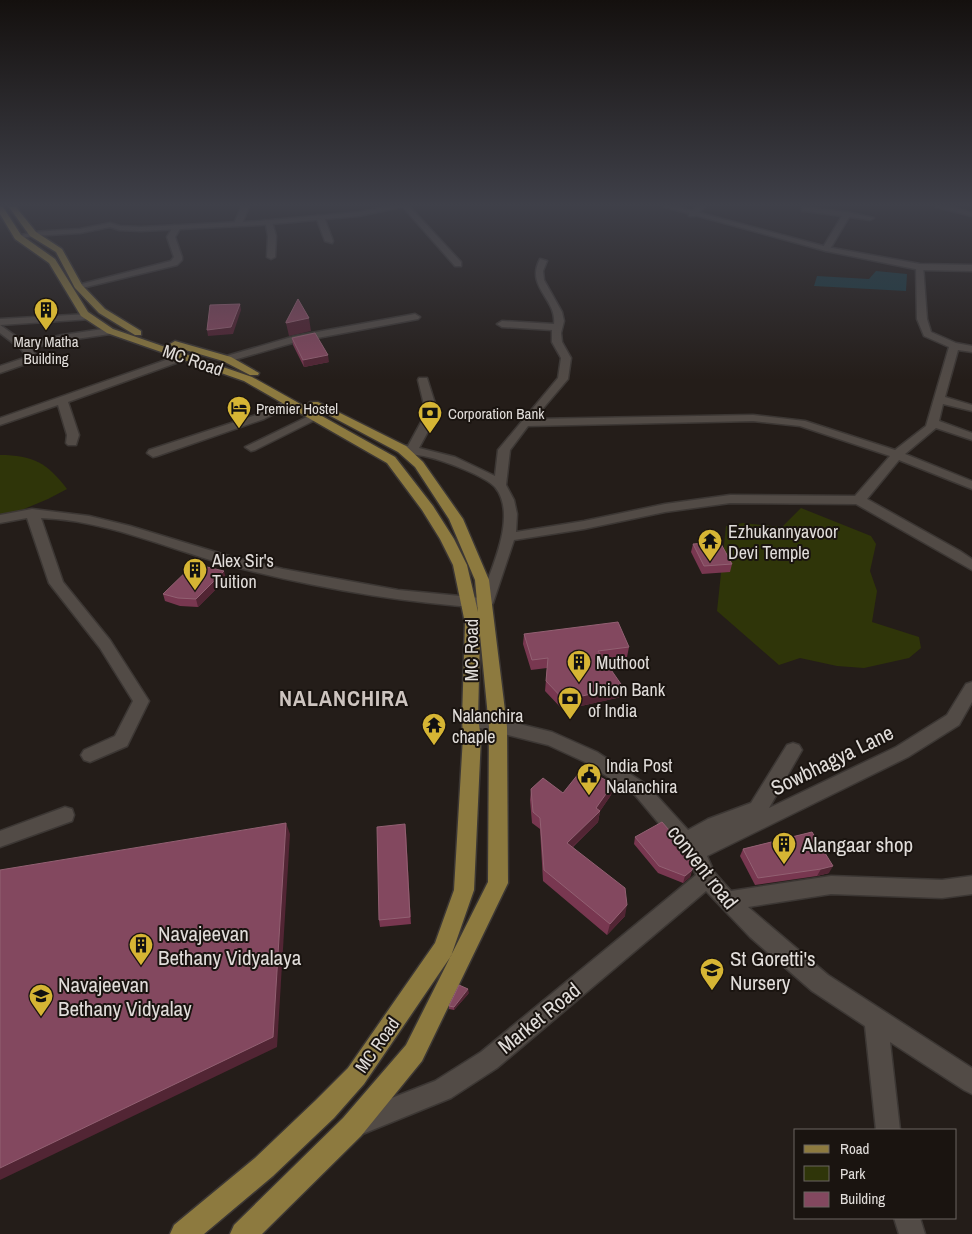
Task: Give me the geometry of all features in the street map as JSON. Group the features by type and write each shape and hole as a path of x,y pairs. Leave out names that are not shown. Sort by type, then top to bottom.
{"main road":[{"name":"MC Road","path":"55,265 91,314 110,331 248,379 391,460 428,508 447,539 478,603 498,727 498,883 414,1053 352,1127 243,1234"},
{"name":"MC Road","path":"67,265 91,314 133,332 227,359 407,450 456,519 482,580 473,623 470,719 472,737 464,890 443,949 356,1076 325,1109 264,1167 184,1234"}],"street":[{"path":"78,286 167,265"},
{"path":"500,485 504,450 563,379 566,358 557,342 559,321 557,312 540,280 539,271 542,265"},
{"path":"907,265 920,267 972,268"},
{"path":"920,267 922,320 927,334 954,346 972,349"},
{"path":"0,322 91,314"},
{"path":"227,359 295,339 415,317"},
{"path":"502,324 558,327"},
{"path":"0,328 26,347 33,358 0,370"},
{"path":"26,347 62,338 110,331"},
{"path":"859,500 904,447 931,428 954,346"},
{"path":"0,422 183,357"},
{"path":"0,519 9,515 32,512 51,513 102,524 251,567 371,592 478,603 509,537 510,504 500,485 458,461 407,450 432,413 423,380"},
{"path":"939,399 972,408"},
{"path":"62,401 73,435 72,443"},
{"path":"153,453 260,417 290,402"},
{"path":"251,447 315,416"},
{"path":"525,423 752,418 801,423 898,455 972,485"},
{"path":"932,423 972,437"},
{"path":"509,537 584,525 666,508 730,499 859,500 955,554 972,566"},
{"path":"32,512 56,583 106,644 140,701 121,741 90,755"},
{"name":"Sowbhagya Lane","path":"690,847 902,752 953,720 972,688"},
{"name":"convent road","path":"470,719 552,739 591,757 641,790 690,847 707,878 727,901 757,930 820,983 972,1082"},
{"path":"690,847 715,825 758,809 793,750"},
{"path":"0,840 65,815"},
{"name":"Market Road","path":"352,1127 443,1090 489,1060 707,878"},
{"path":"727,901 831,885 942,889 972,886"},
{"path":"876,1020 888,1129"},
{"path":"906,1219 912,1234"}],"green space":[{"path":"0,455 12,455 38,462 53,473 67,489 0,519"},
{"path":"801,508 871,536 876,544 870,571 877,591 872,622 919,637 921,648 909,658 864,668 837,666 800,658 779,665 717,611 726,526 743,523 782,527"}],"water":[{"path":"876,271 907,274 906,291 814,286 817,276 869,279"}],"building":[{"path":"298,299 309,318 286,323 286,322"},
{"path":"240,304 231,327 207,330 210,305"},
{"path":"315,333 328,355 303,360 292,338"},
{"path":"720,542 732,564 704,566 693,544"},
{"path":"194,564 224,571 196,599 178,598 163,594"},
{"path":"618,622 629,647 598,651 623,687 564,700 546,681 548,658 532,660 524,634"},
{"path":"583,768 613,784 596,808 600,811 567,843 625,888 627,905 610,924 544,870 540,818 533,812 531,789 543,778 563,793"},
{"path":"662,822 688,852 694,864 692,870 685,876 659,866 635,837"},
{"name":"Navajeevan Bethany Vidyalaya","path":"286,823 273,1037 0,1168 0,870"},
{"path":"405,824 410,917 379,920 377,827"},
{"name":"Alangaar shop","path":"812,832 833,866 758,878 743,849"},
{"path":"459,985 468,989 454,1007 449,1006"}],"place":[{"name":"Mary Matha Building","path":"46,331"},
{"name":"Premier Hostel","path":"239,429"},
{"name":"Corporation Bank","path":"430,434"},
{"name":"Ezhukannyavoor Devi Temple","path":"710,562"},
{"name":"Alex Sir's Tuition","path":"195,591"},
{"name":"Muthoot","path":"579,683"},
{"name":"Union Bank of India","path":"570,720"},
{"name":"Nalanchira chaple","path":"434,746"},
{"name":"India Post Nalanchira","path":"589,796"},
{"name":"Alangaar shop","path":"784,865"},
{"name":"Navajeevan Bethany Vidyalaya","path":"141,966"},
{"name":"St Goretti's Nursery","path":"712,991"},
{"name":"Navajeevan Bethany Vidyalay","path":"41,1017"}],"district":[{"name":"NALANCHIRA","path":"344,698"}]}
